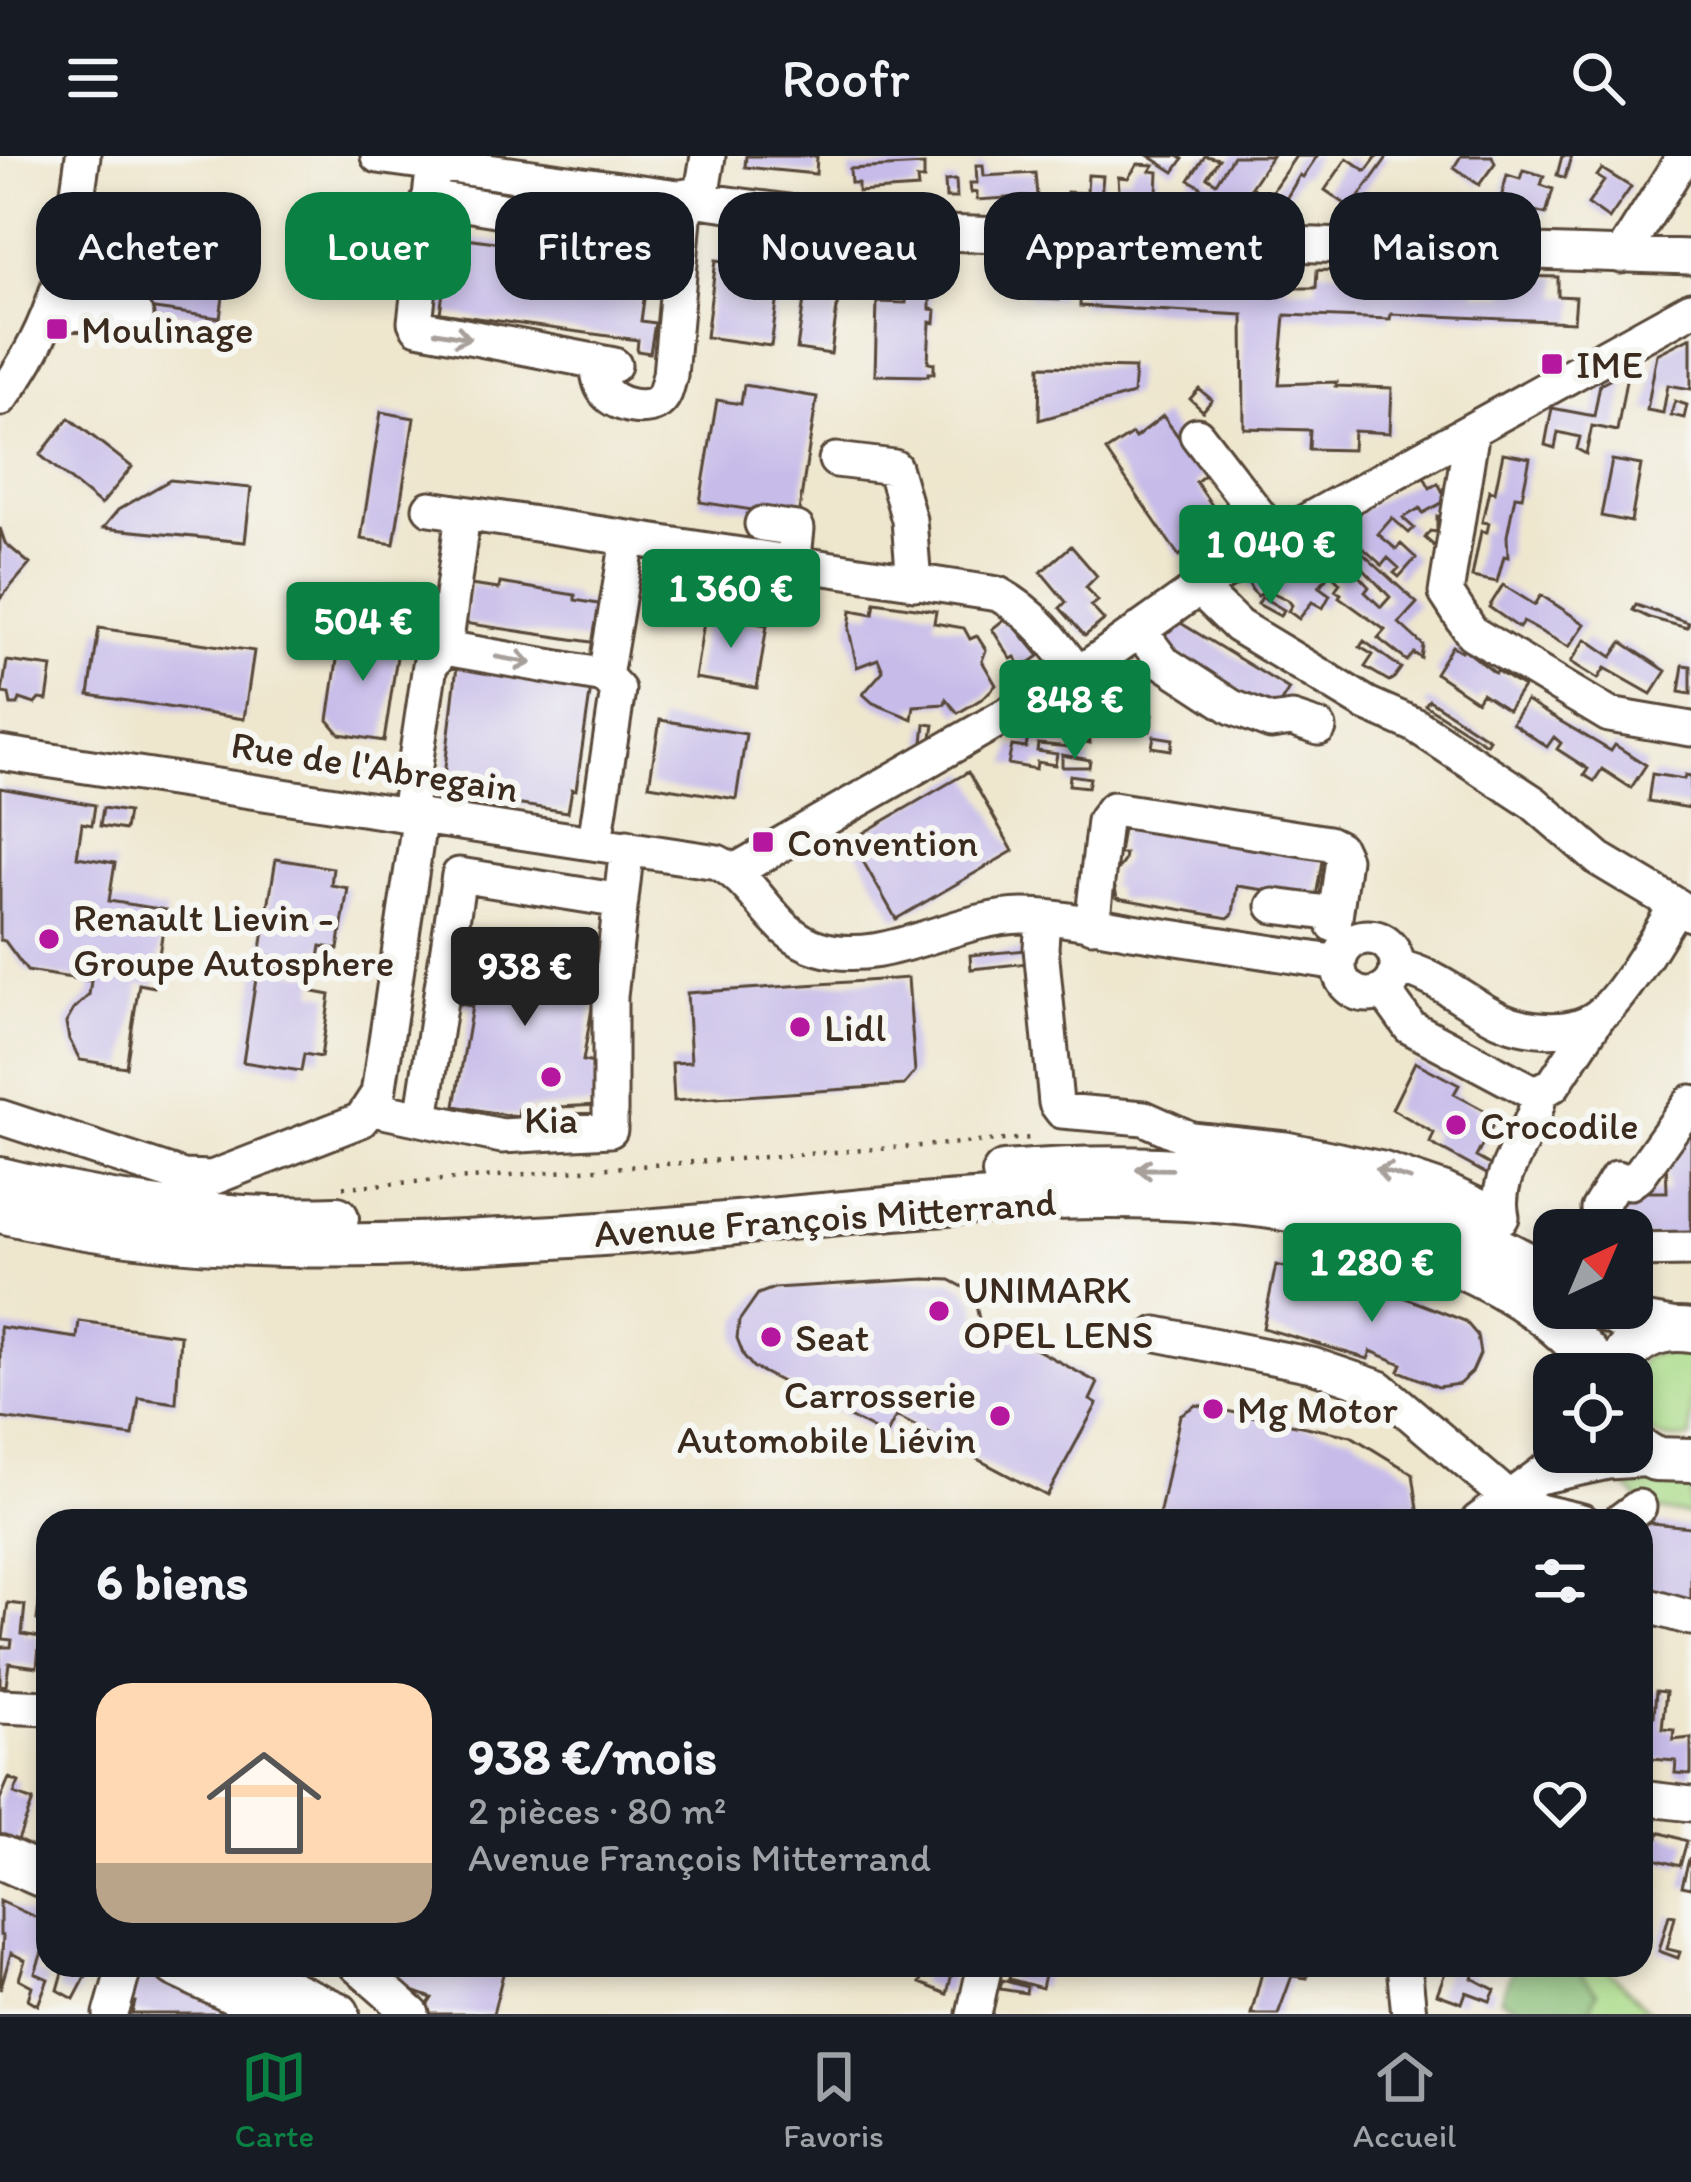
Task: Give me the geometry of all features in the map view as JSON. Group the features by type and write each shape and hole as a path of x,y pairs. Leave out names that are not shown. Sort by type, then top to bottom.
{"main road":[{"name":"Avenue François Mitterrand","path":"0,1179 99,1203 312,1219 515,1211 1021,1172 1156,1168 1261,1176 1333,1190 1454,1228 1533,1268"},
{"name":"Avenue François Mitterrand","path":"0,1211 119,1234 301,1248 629,1232 1031,1200 1253,1204 1361,1227 1490,1279 1556,1322 1585,1353"},
{"path":"1502,1216 1533,1252"},
{"path":"1624,1353 1638,1341 1680,1330"},
{"path":"0,1857 36,1873"},
{"path":"0,1886 36,1902"},
{"path":"207,1977 250,1994 338,2014"}],"street":[{"path":"78,192 83,156"},
{"path":"378,156 655,192"},
{"path":"694,194 708,156"},
{"path":"1621,256 1684,156"},
{"path":"431,192 434,163"},
{"path":"694,197 941,233 1679,256"},
{"path":"1646,218 1679,256"},
{"path":"2,392 52,314 56,300"},
{"path":"100,313 102,300"},
{"path":"418,300 418,327 605,363 603,389 614,400 638,406 654,405 664,397 680,300"},
{"path":"1339,963 1043,916 955,926 882,951 836,952 791,936 733,872 1078,674 1277,539 1691,309"},
{"path":"52,314 136,316"},
{"path":"1472,430 1446,593 1472,633 1609,715 1691,729"},
{"path":"1198,435 1277,539"},
{"path":"836,460 894,467 909,520 914,583"},
{"path":"0,1117 183,1177 212,1178 362,1120 378,1094 397,972 430,665 446,648 447,511 998,594 1024,608 1078,674"},
{"path":"762,524 797,529 793,566"},
{"path":"605,676 628,540"},
{"path":"1199,588 1238,626 1367,704 1415,725 1534,803 1599,859 1684,910 1597,1018 1570,1064 1540,1092 1530,1092 1410,1028 1391,979 1393,949 1370,937 1353,941 1339,963 1343,981 1366,995 1391,979 1419,971 1510,1024 1553,1028 1597,1018"},
{"path":"1139,630 1162,662 1232,707 1271,722 1292,719 1318,728"},
{"path":"369,1108 502,1136 610,1130 610,996 621,901 611,844 618,691 605,676 446,648"},
{"name":"Rue de l'Abregain","path":"0,753 611,844 717,862 733,872"},
{"path":"1092,925 1105,821 1113,809 1338,848 1343,859 1334,920 1274,906"},
{"path":"422,1119 459,875 621,901"},
{"path":"1043,916 1041,948 1054,1089 1056,1103 1069,1114 1144,1118 1191,1138 1286,1149 1382,1169 1502,1216 1500,1191 1538,1111 1540,1092"},
{"path":"397,972 443,981"},
{"path":"1553,1028 1570,1064"},
{"path":"1598,1209 1617,1178 1630,1182 1639,1175 1691,1102"},
{"path":"1653,1250 1691,1249"},
{"path":"1157,1334 1312,1365 1380,1388 1509,1498 1534,1509"},
{"path":"1542,1476 1659,1455"},
{"path":"1494,1509 1546,1473"},
{"path":"1653,1607 1691,1618"},
{"path":"0,1706 36,1708"},
{"path":"1653,1799 1691,1804"},
{"path":"0,1869 36,1886"},
{"path":"111,2014 122,1977"},
{"path":"370,1977 412,2014"},
{"path":"974,2014 982,1977"},
{"path":"1405,1977 1409,2014"}],"path":[{"path":"328,1188 1037,1138"}],"green space":[{"path":"1691,1346 1691,1438 1653,1433 1653,1355"},
{"path":"1617,1476 1691,1480 1691,1515 1647,1509"},
{"path":"1509,1977 1584,1977 1597,1992 1588,2014 1535,2014 1500,1999"},
{"path":"1584,1977 1615,1977 1652,2014 1588,2014 1597,1992"}],"building":[{"path":"746,156 817,156 816,174 745,167"},
{"path":"1149,156 1178,156 1183,159 1174,172"},
{"path":"1205,156 1219,159 1207,177 1216,183 1233,156 1272,156 1251,187 1258,192 1198,192 1201,187 1189,180"},
{"path":"1296,156 1317,156 1290,192 1271,192"},
{"path":"1377,156 1388,156 1362,192 1325,190 1347,158 1366,171"},
{"path":"1461,156 1492,156 1495,163 1479,185 1454,167"},
{"path":"1562,156 1571,156 1565,178 1557,175"},
{"path":"1138,164 1154,165 1150,171 1158,172 1157,192 1119,192 1118,177 1128,178"},
{"path":"924,165 924,179 917,179 918,188 858,192 858,183 851,183 850,169"},
{"path":"976,165 983,165 984,176 1035,173 1037,192 984,192 984,200 977,200 970,183 977,183"},
{"path":"1602,169 1631,187 1609,219 1588,204 1604,181 1597,176"},
{"path":"1523,170 1544,176 1541,185 1553,189 1546,214 1541,213 1541,192 1503,192 1507,175 1520,179"},
{"path":"1088,175 1103,176 1102,192 1087,192"},
{"path":"956,180 957,192 946,192 945,181"},
{"path":"471,239 495,242 495,300 644,300 641,321 655,323 650,353 637,351 638,340 440,313 442,300 471,300"},
{"path":"716,260 718,300 777,300 771,346 706,337"},
{"path":"1317,270 1329,270 1329,300 1541,300 1541,277 1558,277 1558,296 1576,297 1574,322 1285,315 1279,384 1337,382 1336,386 1392,388 1390,433 1354,431 1353,450 1309,449 1310,430 1244,428 1243,315 1080,306 1080,300 1305,300 1305,288 1316,288"},
{"path":"141,300 223,300 220,318 140,307"},
{"path":"804,300 838,300 831,354 797,349"},
{"path":"930,300 930,309 936,310 935,323 930,322 928,362 934,363 934,373 875,375 877,302"},
{"path":"1691,337 1691,389 1668,385 1663,413 1647,410 1657,354"},
{"path":"1040,366 1135,368 1133,394 1039,420"},
{"path":"1628,369 1617,431 1592,426 1586,454 1577,449 1580,437 1558,432 1555,448 1545,445 1552,408 1594,416 1600,384"},
{"path":"744,385 817,397 798,517 700,502 717,400 741,404"},
{"path":"1199,389 1212,400 1203,411 1190,399"},
{"path":"1675,401 1687,405 1684,418 1671,415"},
{"path":"381,412 414,418 394,544 361,539"},
{"path":"1163,416 1206,474 1196,482 1220,517 1200,533 1206,537 1179,556 1106,451 1132,434 1135,438"},
{"path":"69,418 132,467 101,505 40,455"},
{"path":"1503,453 1530,458 1522,497 1515,496 1508,557 1504,556 1497,582 1472,577 1481,531 1487,532 1489,523 1482,522 1489,490 1495,492"},
{"path":"1612,460 1641,465 1631,522 1601,516"},
{"path":"1424,477 1430,488 1438,483 1447,500 1403,518 1414,528 1409,533 1392,518 1378,534 1396,549 1401,544 1416,558 1399,577 1394,573 1399,568 1388,558 1382,565 1364,549 1361,552 1417,603 1399,623 1423,645 1421,658 1414,653 1407,661 1378,638 1385,630 1339,597 1335,590 1340,583 1330,573 1319,587 1330,595 1323,608 1312,602 1299,619 1288,611 1292,605 1288,600 1267,590 1258,596 1243,573 1332,526 1340,534 1362,510","holes":["1349,554 1390,597 1381,607 1365,592 1369,587 1355,572 1358,568"]},
{"path":"170,480 251,488 245,542 103,528 118,510"},
{"path":"1442,508 1449,510 1441,552 1425,538 1430,531 1437,532"},
{"path":"0,528 5,543 30,564 0,599"},
{"path":"1071,546 1097,576 1086,587 1098,601 1091,606 1104,620 1085,636 1060,608 1066,602 1041,572"},
{"path":"500,583 575,595 575,600 604,605 598,643 464,623 470,585 499,589"},
{"path":"1503,585 1535,605 1541,595 1585,624 1569,647 1523,622 1519,628 1489,607"},
{"path":"1262,597 1284,610 1280,616 1258,604"},
{"path":"875,602 936,611 934,623 964,628 970,639 977,636 986,650 982,661 996,685 958,713 946,699 945,704 914,706 912,719 873,703 863,694 883,671 878,659 857,667 849,630 851,610 873,614"},
{"path":"1636,605 1689,623 1687,628 1650,618 1633,610"},
{"path":"736,614 747,622 767,625 757,688 695,678 705,616 725,619"},
{"path":"1007,617 1039,656 1022,668 992,629"},
{"path":"1179,622 1289,689 1274,713 1179,656 1157,636"},
{"path":"342,627 400,637 384,741 340,734 328,720"},
{"path":"99,628 254,651 244,719 89,695"},
{"path":"1586,639 1612,657 1622,642 1666,671 1651,694 1605,668 1598,679 1571,662"},
{"path":"1364,641 1401,668 1394,678 1389,681 1365,667 1373,655 1360,647"},
{"path":"1452,646 1463,648 1523,687 1508,710 1482,693 1477,701 1435,673"},
{"path":"7,661 52,667 47,700 35,704 20,699 18,705 11,705 9,694 2,693"},
{"path":"1683,665 1691,666 1691,694 1679,692"},
{"path":"457,666 591,687 576,790 572,789 568,812 442,793"},
{"path":"1091,682 1151,693 1148,710 1116,709 1113,725 1097,722 1096,730 1089,728 1090,743 1081,741 1079,748 1038,744 1037,751 1057,754 1055,765 1037,762 1036,769 1008,764 1012,746 1026,748 1030,726 1044,728 1047,714 1062,711 1065,700"},
{"path":"1429,700 1489,739 1486,744 1425,705"},
{"path":"1526,701 1611,751 1615,745 1646,765 1631,788 1602,769 1594,781 1584,775 1588,769 1557,749 1561,743 1554,737 1547,747 1512,723"},
{"path":"1144,714 1153,715 1150,731 1141,729"},
{"path":"660,720 746,734 736,799 649,785"},
{"path":"925,724 934,725 931,743 923,742"},
{"path":"1154,736 1173,739 1171,750 1152,747"},
{"path":"1062,755 1090,760 1089,767 1062,767"},
{"path":"968,772 1013,851 896,919 851,840"},
{"path":"1652,774 1691,776 1690,808 1648,801"},
{"path":"1070,775 1090,778 1088,787 1069,785"},
{"path":"0,788 95,805 92,825 82,823 77,857 115,863 109,901 166,910 154,987 139,984 126,1067 80,1060 69,1039 66,1023 89,995 91,981 27,971 0,940"},
{"path":"103,808 128,812 125,830 100,826"},
{"path":"1133,821 1324,849 1316,897 1237,886 1233,914 1228,918 1117,898 1115,888 1110,887 1114,869 1124,861 1125,854 1119,854 1123,828"},
{"path":"276,859 333,868 331,885 348,888 338,949 321,946 318,964 260,955"},
{"path":"465,938 600,961 583,1061 595,1063 598,1105 519,1109 518,1117 455,1106 472,1006 453,1003"},
{"path":"1027,950 1029,963 971,969 970,955"},
{"path":"258,966 316,975 314,992 330,995 321,1057 304,1054 301,1071 243,1062"},
{"name":"Lidl","path":"908,978 915,1072 904,1085 674,1101 672,1063 691,1062 687,993"},
{"name":"Crocodile","path":"1415,1062 1459,1085 1454,1094 1497,1117 1476,1157 1497,1169 1492,1177 1430,1143 1434,1133 1392,1109"},
{"path":"1691,1124 1691,1237 1653,1238 1653,1209 1621,1209 1621,1192 1667,1192 1666,1159"},
{"path":"1276,1265 1383,1289 1465,1321 1477,1335 1480,1354 1472,1372 1459,1384 1438,1387 1399,1371 1402,1364 1371,1351 1368,1359 1263,1328"},
{"path":"950,1280 965,1288 975,1301 982,1333 1019,1340 1098,1383 1090,1400 1097,1404 1047,1496 896,1416 886,1436 753,1367 737,1338 739,1321 758,1294 774,1288"},
{"path":"79,1321 180,1335 176,1403 139,1398 133,1436 0,1418 0,1327 77,1338"},
{"path":"1196,1405 1351,1436 1413,1474 1418,1509 1160,1509 1180,1415"},
{"path":"1653,1523 1691,1527 1691,1610 1670,1608 1671,1595 1653,1593"},
{"path":"8,1603 25,1605 22,1634 36,1636 36,1667 9,1663 6,1686 0,1685 0,1647 11,1647 12,1640 3,1639"},
{"path":"1656,1691 1666,1692 1662,1729 1674,1730 1673,1740 1691,1738 1691,1774 1675,1773 1676,1761 1653,1759"},
{"path":"9,1778 19,1782 14,1794 33,1801 16,1845 0,1838 0,1800"},
{"path":"1658,1832 1687,1841 1680,1866 1653,1859 1653,1837 1657,1838"},
{"path":"1691,1860 1691,1888 1682,1886"},
{"path":"0,1901 36,1918 35,1973 48,1979 38,2005 28,1999 32,1986 19,1979 25,1960 11,1953 0,1990"},
{"path":"1669,1915 1675,1916 1667,1949 1680,1952 1678,1958 1659,1951"},
{"path":"62,1977 86,1977 74,1999 58,1990"},
{"path":"132,1977 161,1977 223,2006 221,2014 132,2014 135,2002 124,2000"},
{"path":"388,1977 502,1977 493,2014 431,2014 425,2009 432,1998"},
{"path":"923,1977 951,1977 947,1994 920,1983"},
{"path":"1010,1977 1044,1977 1042,1988"},
{"path":"1261,1977 1292,1977 1278,2014 1251,2014"},
{"path":"1443,1977 1472,1977 1495,1990 1490,2001 1466,1992 1462,2003 1437,1994"},
{"path":"1002,1980 1027,1987 1026,1993 1000,1989"}],"place":[{"name":"Moulinage","path":"57,329"},
{"name":"IME","path":"1552,364"},
{"name":"Convention","path":"763,842"},
{"name":"Renault Lievin - Groupe Autosphere","path":"49,939"},
{"name":"Lidl","path":"800,1027"},
{"name":"Kia","path":"551,1077"},
{"name":"Crocodile","path":"1456,1125"},
{"name":"UNIMARK OPEL LENS","path":"939,1311"},
{"name":"Seat","path":"771,1337"},
{"name":"Mg Motor","path":"1213,1409"},
{"name":"Carrosserie Automobile Liévin","path":"1000,1416"}]}
